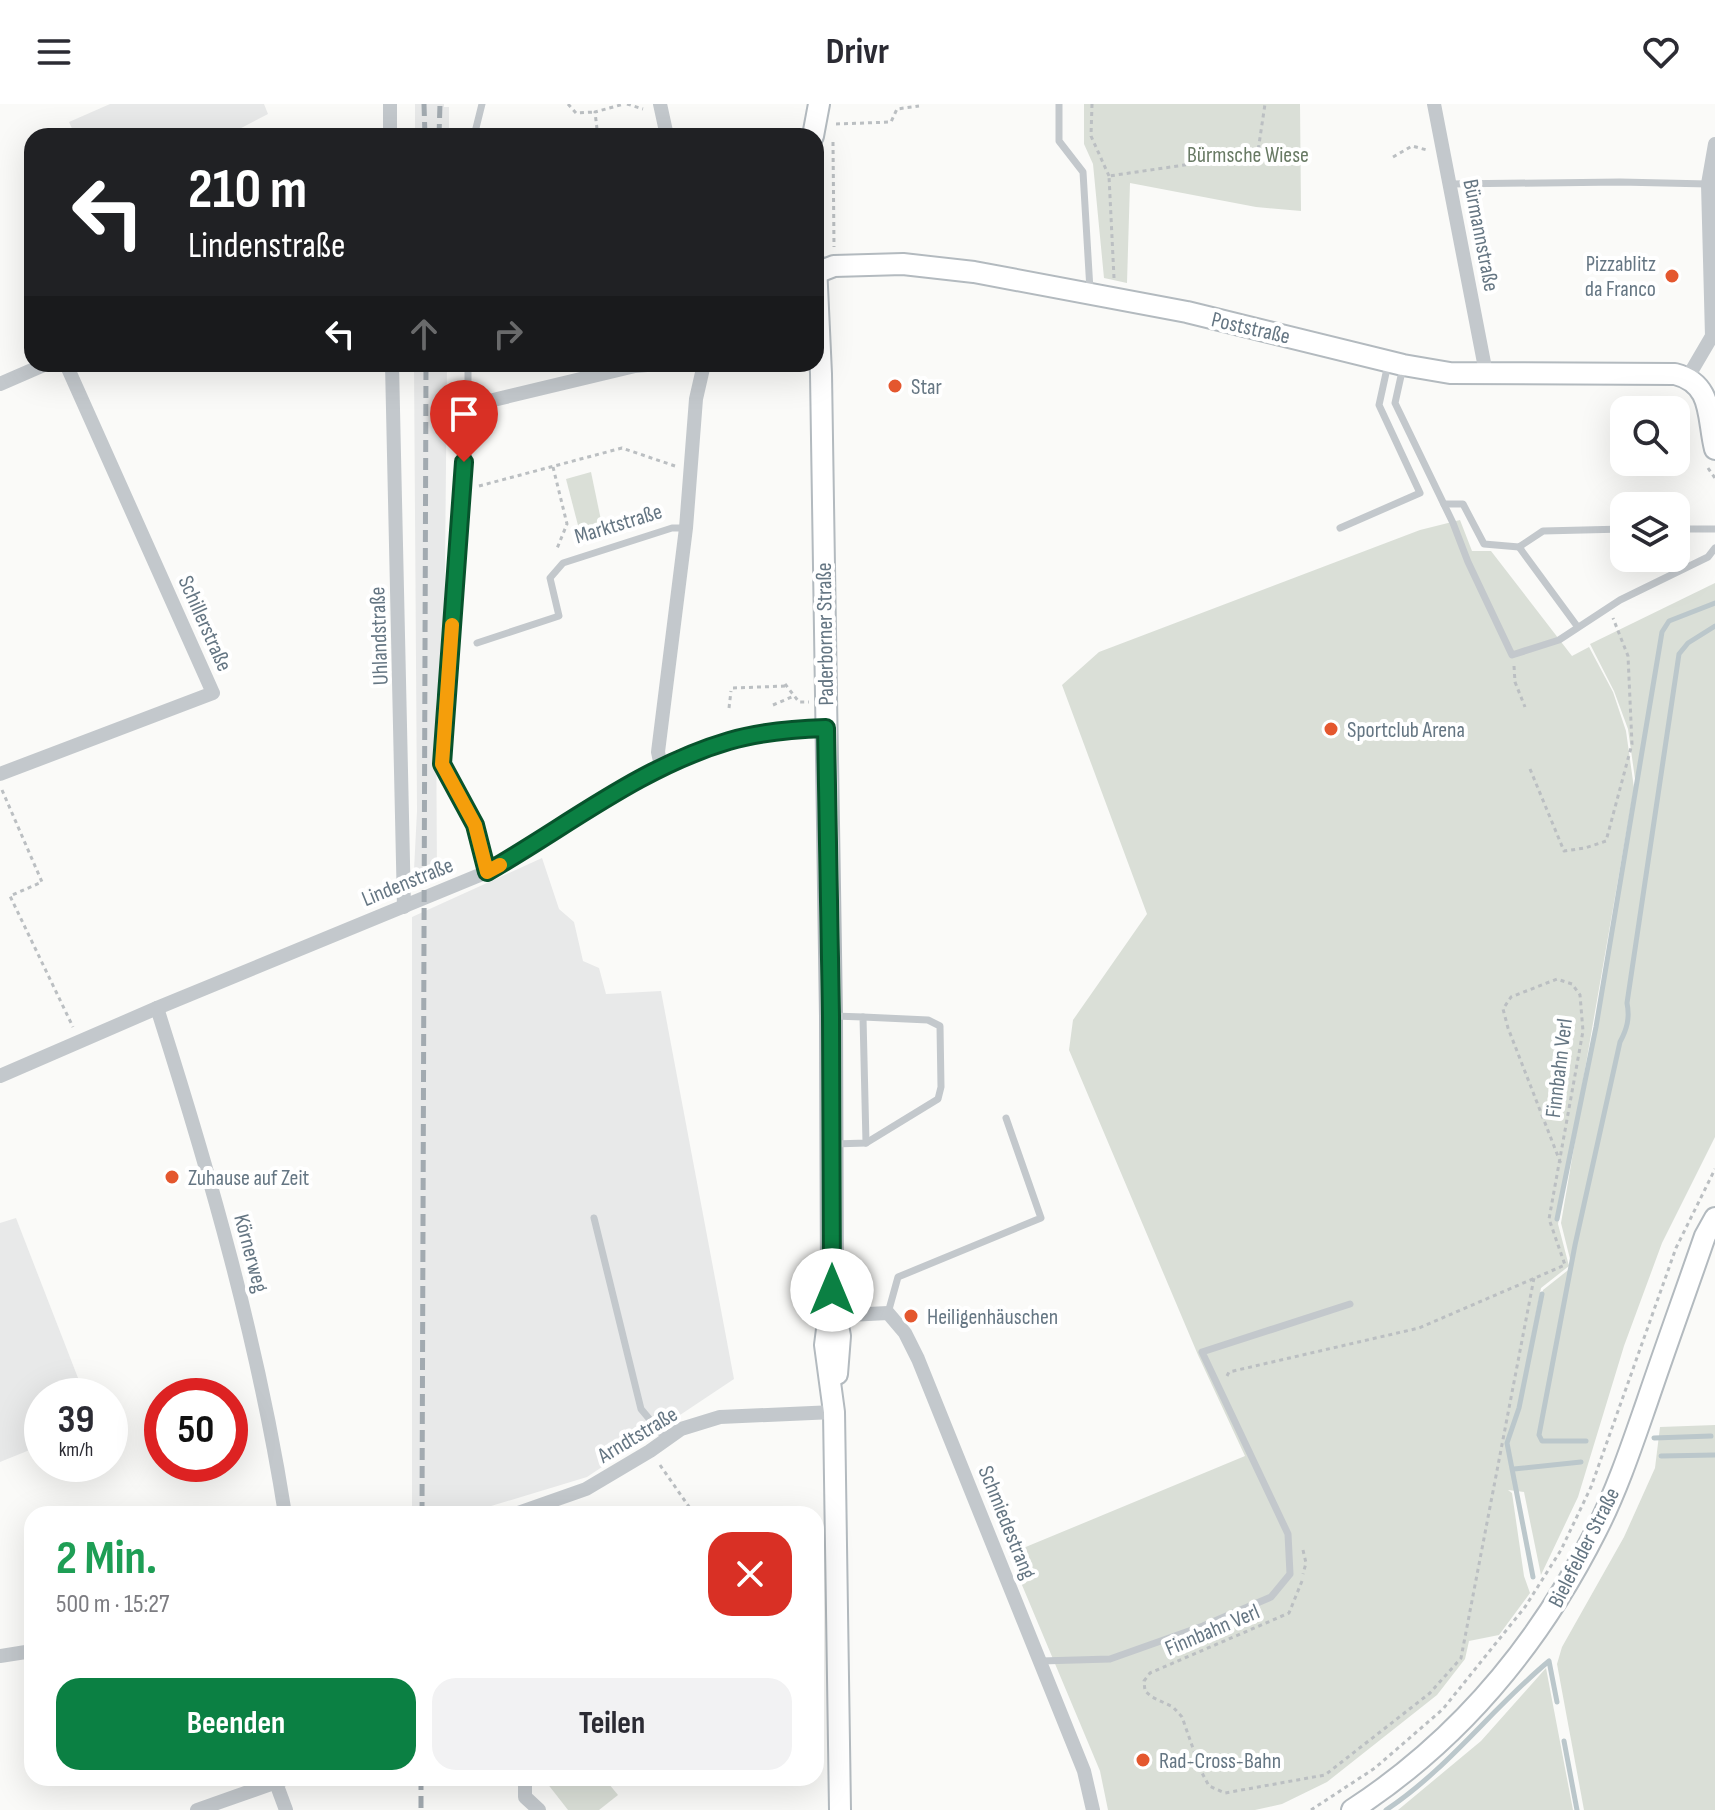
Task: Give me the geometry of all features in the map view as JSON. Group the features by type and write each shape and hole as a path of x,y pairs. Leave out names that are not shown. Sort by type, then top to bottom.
{"main road":[{"path":"807,104 812,128"},
{"path":"814,128 819,104"},
{"name":"Poststraße","path":"824,270 834,266 926,265 1111,297 1450,373 1662,373 1688,377"},
{"name":"Paderborner Straße","path":"821,372 832,1144 832,1316 826,1362 834,1405 840,1810"},
{"path":"1688,377 1702,392 1715,449"},
{"name":"Bielefelder Straße","path":"1352,1810 1390,1785 1461,1721 1509,1670 1550,1614 1597,1530 1633,1443 1705,1236 1715,1218"}],"street":[{"path":"390,104 390,128"},
{"path":"660,104 665,128"},
{"name":"Bürmannstraße","path":"1434,104 1486,373"},
{"path":"1688,377 1712,336 1708,184 1715,144"},
{"path":"0,384 28,372"},
{"name":"Schillerstraße","path":"0,774 213,693 70,372"},
{"name":"Uhlandstraße","path":"392,372 404,907"},
{"path":"487,872 475,825 442,764 468,406 610,372"},
{"name":"Marktstraße","path":"661,766 658,752 686,528 696,399 702,372"},
{"name":"Lindenstraße","path":"0,1076 487,872 661,766 731,740 826,728"},
{"name":"Körnerweg","path":"157,1008 204,1158 251,1334 284,1506"},
{"path":"832,1316 888,1313"},
{"name":"Schmiedestrang","path":"888,1313 905,1333 918,1359 1084,1771 1093,1810"},
{"name":"Arndtstraße","path":"538,1506 586,1489 681,1429 720,1417 834,1405"},
{"path":"0,1656 24,1652"},
{"path":"197,1810 265,1786"},
{"path":"283,1786 286,1810"},
{"path":"525,1786 525,1797 539,1810"}],"lane":[{"path":"476,128 482,104"},
{"path":"1059,104 1059,141 1083,172 1091,279 1089,293"},
{"path":"1450,184 1708,184"},
{"path":"1396,363 1395,403 1512,655 1559,640 1608,607 1708,557 1715,548"},
{"path":"1340,528 1420,493 1379,405 1396,363"},
{"path":"468,372 468,406"},
{"path":"1444,504 1463,504 1484,544 1519,547 1543,531 1610,529"},
{"name":"Marktstraße","path":"477,643 559,616 550,578 563,563 672,528 686,528"},
{"path":"1690,529 1715,529"},
{"path":"1519,547 1577,626"},
{"path":"831,1016 928,1020 940,1026 941,1087 938,1099 866,1143 832,1144"},
{"path":"863,1017 866,1143"},
{"path":"888,1313 898,1277 1041,1218 1006,1118"},
{"path":"594,1218 641,1409 666,1439"},
{"path":"1041,1661 1110,1659 1203,1626 1271,1597 1290,1574 1288,1534 1202,1352 1350,1304"}],"path":[{"path":"568,104 576,113 626,104 643,109 649,104"},
{"path":"1092,104 1091,136 1109,176 1114,272 1111,297"},
{"path":"1109,176 1253,155 1258,151 1265,104"},
{"path":"834,245 832,124 891,122 897,109 919,106"},
{"path":"595,112 597,128"},
{"path":"1393,157 1412,146 1427,150"},
{"path":"462,490 622,448 656,462 690,469"},
{"path":"553,467 567,524 554,556 556,571"},
{"path":"1530,769 1564,851 1606,841 1632,744 1628,656 1608,607"},
{"path":"1512,655 1515,682 1525,707"},
{"path":"729,708 732,690 786,685 799,702 810,702"},
{"path":"773,705 794,696"},
{"path":"0,787 42,882 10,896 80,1042"},
{"name":"Finnbahn Verl","path":"1224,1380 1229,1372 1419,1328 1565,1265 1549,1219 1561,1164 1583,1031 1580,995 1572,984 1557,979 1511,997 1503,1009 1561,1164"},
{"path":"1311,1810 1375,1768 1443,1709 1532,1596 1561,1550 1591,1487 1676,1248 1715,1169"},
{"name":"Finnbahn Verl","path":"1303,1550 1306,1563 1301,1586 1289,1613 1150,1673 1144,1681 1145,1691 1173,1707 1182,1717 1209,1786 1225,1793 1325,1775 1430,1693 1461,1658 1534,1278"},
{"path":"650,1451 688,1506"}],"shaded area":[{"path":"110,104 264,104 268,114 241,128 72,128 69,122"},
{"path":"415,104 444,104 444,107 449,107 449,128 415,128"},
{"path":"414,372 447,372 444,669 436,698 437,879 413,890 417,811"},
{"path":"542,858 559,909 574,922 583,961 599,968 606,994 661,991 734,1379 587,1477 491,1506 412,1506 412,917"},
{"path":"16,1218 78,1378 24,1378 24,1452 0,1462 0,1223"}],"green space":[{"name":"Bürmsche Wiese","path":"1084,104 1300,104 1301,211 1256,207 1130,183 1127,283 1104,278 1093,164 1084,144"},
{"path":"591,472 602,525 580,533 566,479"},
{"path":"1460,520 1472,551 1491,551 1572,656 1589,647 1613,692 1626,731 1634,788 1558,1224 1569,1266 1541,1288 1517,1410 1543,1290 1572,1267 1561,1223 1636,786 1628,729 1614,691 1590,644 1715,583 1715,1137 1662,1243 1624,1346 1578,1497 1541,1575 1524,1492 1508,1490 1512,1493 1524,1576 1530,1593 1499,1635 1469,1641 1465,1659 1437,1695 1327,1782 1282,1804 1255,1810 1108,1810 1100,1771 1009,1554 1245,1456 1198,1355 1069,1050 1073,1020 1147,914 1062,685 1099,652 1420,530"},
{"path":"1715,1425 1715,1810 1584,1810 1557,1664 1562,1647 1624,1537 1655,1468 1660,1427"},
{"path":"1546,1668 1573,1810 1398,1810 1481,1741"},
{"path":"549,1786 611,1786 618,1795 599,1810 568,1810"}],"waterway":[{"path":"1557,1219 1596,1027 1662,632 1669,621 1715,603"},
{"path":"1586,1441 1542,1441 1539,1435 1575,1245 1620,1042 1627,1023 1627,1003 1679,654 1688,643 1715,626"},
{"path":"1533,1577 1507,1443 1519,1408 1542,1294"},
{"path":"1654,1438 1711,1436"},
{"path":"1661,1456 1715,1455"},
{"path":"1514,1469 1581,1462"},
{"path":"1386,1810 1430,1776 1549,1661 1557,1702"},
{"path":"1564,1741 1577,1810"}],"railway":[{"path":"424,104 425,128"},
{"path":"439,128 440,104"},
{"path":"422,1506 426,372"},
{"path":"421,1786 421,1810"}],"slow traffic":[{"path":"452,625 442,764 475,825 487,872 500,865"}],"place":[{"name":"Pizzablitz da Franco","path":"1672,276"},
{"name":"Star","path":"895,386"},
{"name":"Sportclub Arena","path":"1331,729"},
{"name":"Zuhause auf Zeit","path":"172,1177"},
{"name":"Heiligenhäuschen","path":"911,1316"},
{"name":"Rad-Cross-Bahn","path":"1143,1760"}],"route":[{"path":"464,462 442,764 475,825 487,872 661,766 731,740 826,728 832,1290"}]}
